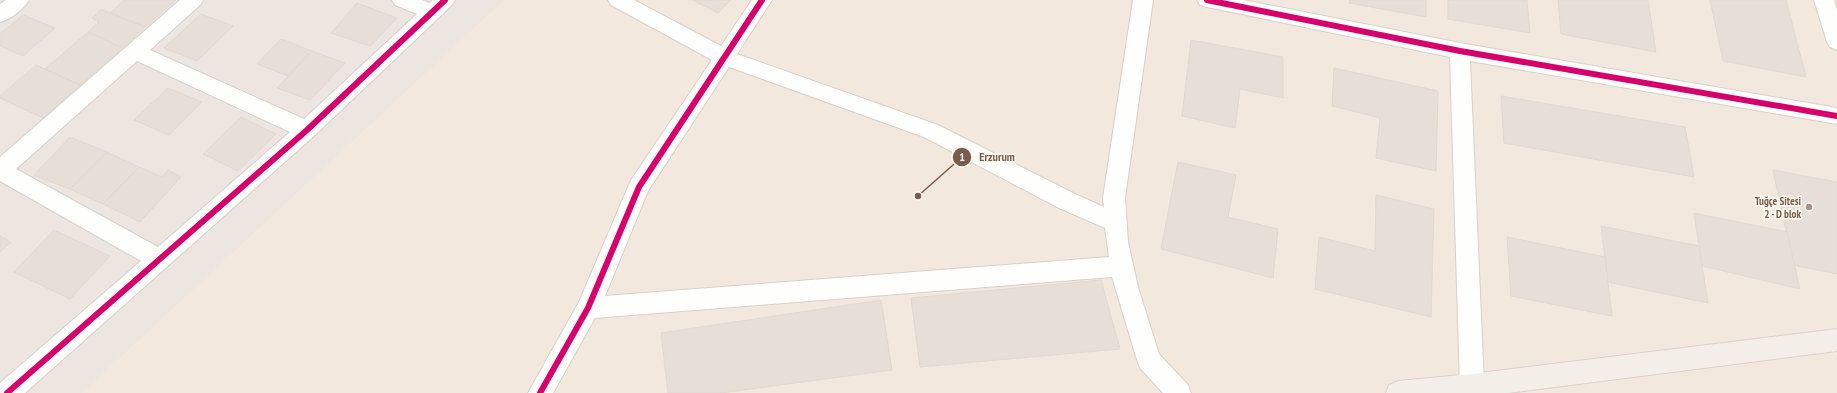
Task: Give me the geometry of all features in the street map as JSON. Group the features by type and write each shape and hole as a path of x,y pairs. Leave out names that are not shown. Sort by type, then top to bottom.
{"main road":[{"path":"1398,393 1472,386 1837,340"}],"street":[{"path":"0,15 19,0"},
{"path":"159,259 0,170 193,0"},
{"path":"402,0 439,6"},
{"path":"618,0 724,57 931,131 1067,201 1116,223"},
{"path":"540,393 588,308 639,187 762,0"},
{"path":"1143,0 1114,198 1116,223 1122,266 1136,321 1149,360 1179,393"},
{"path":"1207,0 1460,51 1837,116"},
{"path":"1824,0 1837,42"},
{"path":"7,393 307,130 439,6"},
{"path":"1460,51 1472,386"},
{"path":"135,52 307,130"},
{"path":"588,308 1122,266"}],"shaded area":[{"path":"0,0 1837,0 1837,393 0,393"},
{"path":"0,0 504,0 82,393 0,393"}],"building":[{"path":"124,0 176,0 145,27 110,13"},
{"path":"692,0 731,0 718,13"},
{"path":"1350,0 1426,0 1426,17 1349,3"},
{"path":"1448,0 1527,0 1530,33 1448,19"},
{"path":"1558,0 1648,0 1656,52 1561,34"},
{"path":"1710,0 1786,0 1806,77 1723,61"},
{"path":"357,3 397,18 370,46 331,33"},
{"path":"102,9 145,27 122,48 88,32 99,22 92,18"},
{"path":"201,14 233,26 197,61 164,48"},
{"path":"23,15 55,28 23,56 0,46 0,34"},
{"path":"88,32 122,48 80,85 45,69"},
{"path":"281,39 312,51 288,76 257,64"},
{"path":"1191,40 1283,57 1283,98 1240,89 1235,128 1182,116"},
{"path":"312,51 345,63 310,100 277,88"},
{"path":"36,65 80,85 43,118 0,98 0,96"},
{"path":"1334,68 1438,91 1436,171 1376,158 1380,118 1332,106"},
{"path":"168,88 202,102 169,135 134,120"},
{"path":"1501,96 1685,127 1694,177 1504,143"},
{"path":"241,117 276,134 238,171 203,154"},
{"path":"70,137 107,152 70,189 34,175"},
{"path":"107,152 139,167 103,204 70,189"},
{"path":"1178,162 1236,175 1228,217 1278,229 1273,278 1161,249"},
{"path":"139,167 162,177 168,170 181,177 140,222 103,204"},
{"name":"Tuğçe Sitesi 2 - D blok","path":"1773,170 1837,182 1837,274 1793,265"},
{"path":"1376,195 1434,209 1431,317 1315,289 1319,237 1375,251"},
{"path":"1694,213 1787,232 1800,289 1702,266"},
{"path":"1601,226 1699,246 1708,303 1608,282"},
{"path":"54,230 110,256 70,299 14,272"},
{"path":"0,236 11,242 0,252"},
{"path":"1507,237 1605,257 1612,316 1511,296"},
{"path":"1101,280 1120,349 920,367 911,298"},
{"path":"881,300 892,370 721,393 668,393 661,333"}],"cycle path":[{"path":"7,393 307,130 445,0"},
{"path":"540,393 588,308 639,187 762,0"},
{"path":"1207,0 1460,51 1837,116"}],"place":[{"name":"Erzurum","path":"918,196"},
{"name":"Tuğçe Sitesi 2 - D blok","path":"1809,207"}]}
